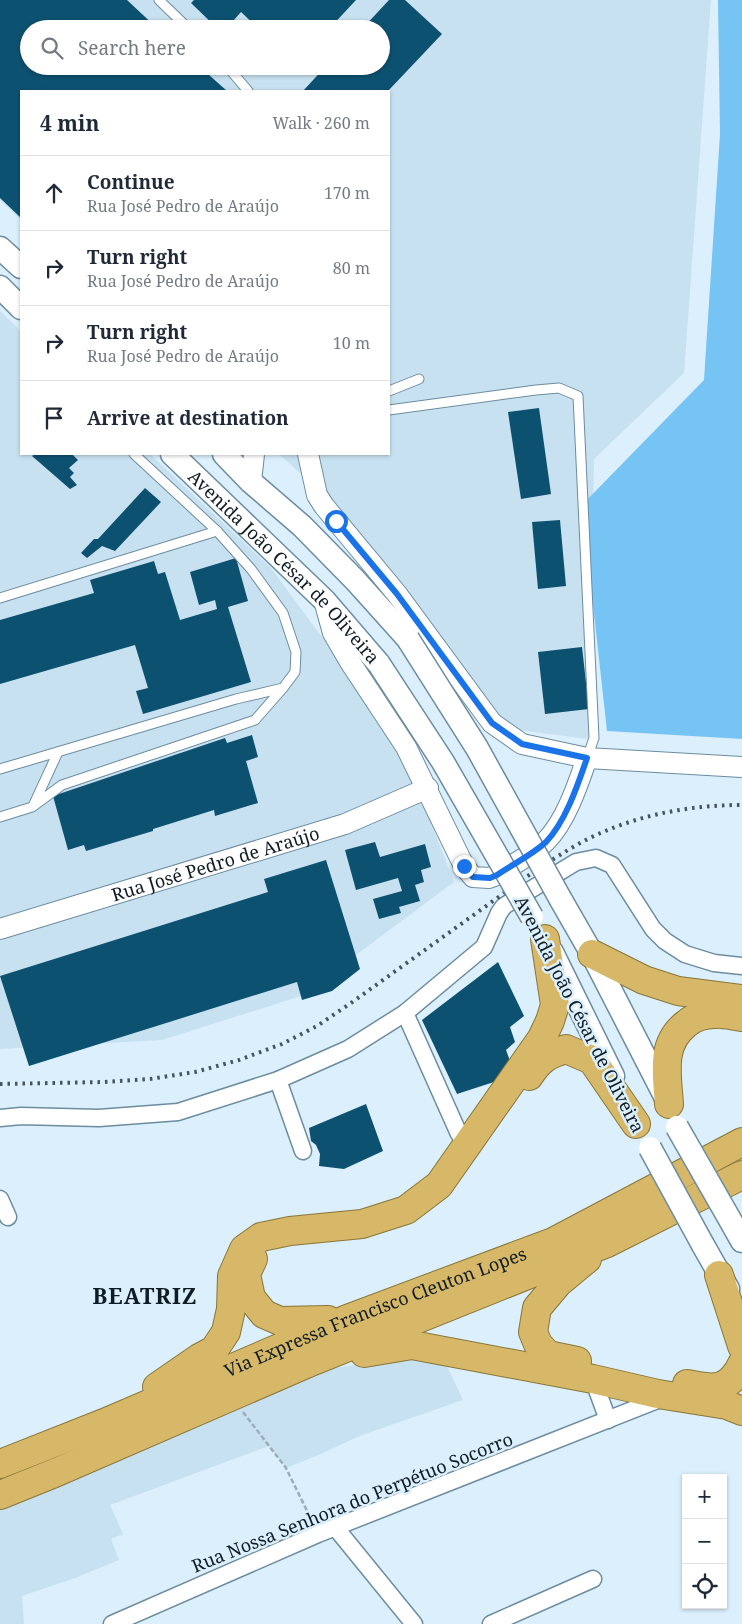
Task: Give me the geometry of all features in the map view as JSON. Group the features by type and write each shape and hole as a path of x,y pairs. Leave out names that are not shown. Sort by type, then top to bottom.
{"highway":[{"path":"104,1423 199,1358 214,1350 226,1332 231,1309 232,1276 244,1249 261,1237 290,1231 362,1224 406,1210 439,1185 542,1038 550,1021 555,1005 539,928"},
{"path":"592,954 644,980 661,986 678,991 742,999"},
{"path":"673,1116 667,1067 668,1046 677,1031 698,1016 715,1013 742,1017"},
{"path":"347,1318 280,1321 264,1314 251,1298 246,1274 251,1261 262,1249 291,1241 363,1235 418,1220 449,1193 494,1130 536,1066 550,1054 566,1049 592,1060 636,1124"},
{"name":"Via Expressa Francisco Cleuton Lopes","path":"0,1464 104,1423 347,1318 552,1242 742,1142"},
{"name":"Via Expressa Francisco Cleuton Lopes","path":"0,1495 232,1398 313,1361 607,1243 742,1175"},
{"path":"607,1243 558,1283 537,1308 533,1332 538,1344 548,1355 700,1387 720,1387 735,1378 742,1364"},
{"path":"719,1275 742,1346"},
{"path":"313,1361 412,1345 594,1378 658,1394 728,1405 742,1411"}],"main road":[{"path":"0,248 20,266"},
{"path":"0,287 20,307"},
{"name":"Avenida João César de Oliveira","path":"173,455 324,600 378,664 443,762 539,928 636,1124 719,1275 742,1312"},
{"name":"Avenida João César de Oliveira","path":"225,455 251,482 302,526 355,580 408,639 477,748 592,954 673,1116 738,1233"}],"street":[{"path":"251,482 254,455"},
{"path":"308,455 317,495 324,506 397,594 492,723 522,744 587,758 742,767"},
{"path":"324,600 333,633 406,747 428,788 464,866 473,877 490,878 497,875 546,842 570,804 587,758"},
{"name":"Rua José Pedro de Araújo","path":"0,929 345,824 428,788"},
{"path":"0,1118 21,1116 99,1118 178,1112 278,1080 348,1049 405,1013 484,947 504,906 576,862 596,858 612,865 653,929 665,941 685,954 714,964 742,966"},
{"path":"405,1013 459,1134"},
{"path":"278,1080 303,1151"},
{"path":"0,1199 8,1217"},
{"path":"594,1378 608,1420"},
{"name":"Rua Nossa Senhora do Perpétuo Socorro","path":"112,1624 335,1527 670,1395"},
{"path":"335,1527 414,1624"},
{"path":"491,1624 593,1579"}],"lane":[{"path":"159,0 180,20"},
{"path":"235,75 247,90"},
{"path":"390,391 419,379"},
{"path":"390,410 559,388 578,396 594,738 587,758"},
{"path":"0,817 32,807 62,785 255,720 295,672 296,652 283,613 251,569 217,531 135,455"},
{"path":"0,598 217,531"},
{"path":"0,769 236,699 283,688"},
{"path":"32,807 58,752"}],"path":[{"path":"232,1398 286,1468 318,1534"}],"shaded area":[{"path":"0,0 711,0 684,373 594,459 588,739 502,728 324,495 280,455 390,455 390,90 20,90 20,219 0,200"},
{"path":"718,0 742,0 742,739 607,731 582,505 704,380 720,134"},
{"path":"0,311 20,330 20,455 151,455 271,568 400,743 454,882 301,996 162,1040 0,1049"},
{"path":"412,1357 446,1364 463,1400 362,1435 286,1468 269,1446 110,1505 123,1534 111,1539 119,1560 75,1578 22,1596 24,1624 0,1624 0,1503 313,1371"}],"building":[{"path":"0,0 127,0 148,20 20,20 20,75 209,75 226,90 20,90 20,217 0,198"},
{"path":"194,0 356,0 337,20 249,20 241,12 234,20 209,20 191,3"},
{"path":"389,0 405,0 442,34 389,90 304,90 318,75 390,75 390,20 370,20"},
{"path":"539,408 551,494 521,499 508,412"},
{"path":"73,455 78,460 69,468 74,473 70,477 77,485 70,489 32,456"},
{"path":"145,488 161,502 115,551 102,546 87,558 81,553 94,539 98,539"},
{"path":"560,520 566,586 538,589 532,522"},
{"path":"236,558 248,601 228,607 251,682 143,714 136,691 148,688 135,645 0,684 0,620 94,593 90,580 154,561 158,574 165,572 180,620 217,609 215,600 199,605 190,572"},
{"path":"582,647 589,709 545,714 538,652"},
{"path":"252,735 258,757 246,761 258,803 215,816 214,810 86,851 84,845 68,850 53,796 225,738 227,743"},
{"path":"375,842 380,857 425,844 431,867 421,870 424,882 415,885 420,901 399,907 401,913 379,919 373,899 402,891 398,878 356,890 345,850"},
{"path":"326,860 360,969 332,991 302,1000 297,982 29,1066 0,976 268,892 264,879"},
{"path":"498,962 524,1016 510,1027 515,1042 506,1050 515,1075 457,1094 422,1020"},
{"path":"366,1104 383,1151 344,1169 319,1166 320,1154 316,1145 311,1141 309,1128"}],"railway":[{"path":"0,1084 150,1079 195,1072 239,1060 282,1044 317,1026 539,868 587,840 620,825 671,811 724,805 742,805"}],"district":[{"name":"BEATRIZ","path":"145,1295"}],"route":[{"path":"336,521 397,594 492,723 522,744 587,758 570,804 546,842 490,878 481,879 473,877 464,866"}]}
